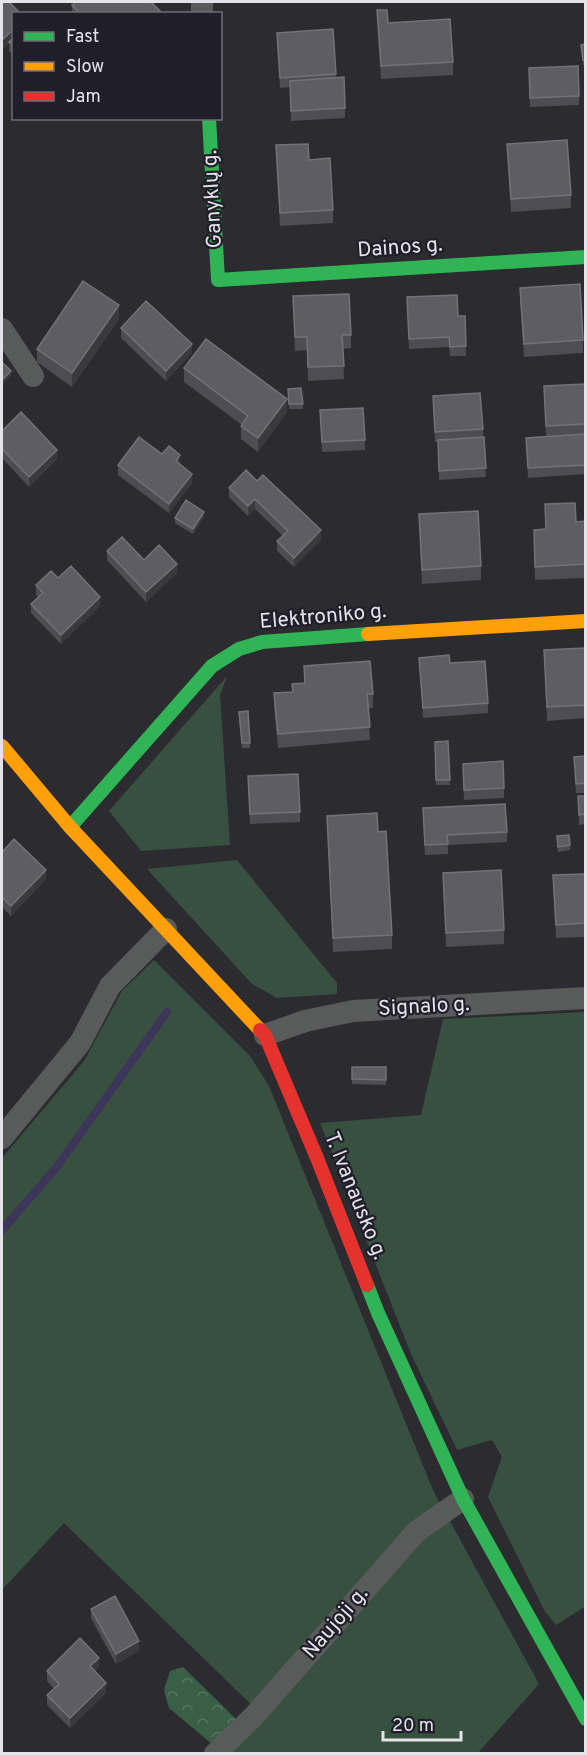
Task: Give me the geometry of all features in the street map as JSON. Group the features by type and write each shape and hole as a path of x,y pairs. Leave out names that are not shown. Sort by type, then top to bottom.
{"street":[{"name":"Ganyklų g.","path":"208,120 218,280"},
{"name":"Dainos g.","path":"218,280 585,257"},
{"path":"2,330 33,376"},
{"name":"Elektroniko g.","path":"70,827 212,666 229,653 248,645 271,640 585,621"},
{"name":"T. Ivanausko g.","path":"2,746 70,827 265,1035 317,1158 378,1313 463,1499 585,1719"},
{"path":"2,1138 80,1043 110,986 166,929"},
{"name":"Signalo g.","path":"265,1035 305,1021 353,1011 585,998"},
{"name":"Naujoji g.","path":"215,1754 254,1716 417,1530 463,1499"}],"green space":[{"path":"227,676 220,695 230,845 141,851 109,811"},
{"path":"237,860 337,983 337,994 277,998 252,984 147,869"},
{"path":"154,960 250,1056 269,1086 433,1490 539,1684 478,1753 231,1753 265,1718 64,1523 2,1590 2,1158 84,1061 122,991"},
{"path":"585,1012 586,1606 556,1625 544,1610 488,1497 502,1457 492,1440 457,1450 411,1354 320,1123 421,1115 443,1019"},
{"path":"183,1667 236,1719 212,1744 169,1708 164,1690 170,1671"}],"building":[{"path":"2,2 9,2 19,12 12,12 12,31 2,40"},
{"path":"76,2 151,2 161,12 78,12 72,5"},
{"path":"377,10 387,10 388,23 450,19 453,62 381,66"},
{"path":"333,29 336,74 280,78 277,33"},
{"path":"585,44 585,60 583,60 581,45"},
{"path":"578,66 579,96 530,98 529,68"},
{"path":"344,77 345,108 291,111 290,81"},
{"path":"567,140 571,195 511,199 507,144"},
{"path":"308,144 309,160 330,158 333,210 280,213 276,145"},
{"path":"83,281 119,305 72,373 37,349"},
{"path":"580,284 583,340 524,344 520,288"},
{"path":"349,294 351,335 342,335 344,366 308,367 307,337 295,337 293,296"},
{"path":"457,295 458,316 465,316 466,346 450,347 449,337 409,339 407,297"},
{"path":"146,301 192,344 166,371 121,328"},
{"path":"206,339 287,399 258,438 241,426 248,416 184,368"},
{"path":"2,362 11,371 2,380"},
{"path":"585,384 585,424 546,426 544,386"},
{"path":"301,388 303,404 289,404 288,389"},
{"path":"480,393 483,429 435,432 433,396"},
{"path":"363,408 365,440 322,442 320,410"},
{"path":"21,412 57,450 29,477 2,449 2,431"},
{"path":"585,434 585,465 528,468 526,438"},
{"path":"139,437 162,454 169,446 180,455 176,461 192,474 169,504 118,465"},
{"path":"484,437 486,468 439,471 438,440"},
{"path":"246,470 257,481 263,475 321,530 294,558 277,541 288,531 255,499 248,506 229,488"},
{"path":"186,500 204,512 193,529 175,518"},
{"path":"575,503 576,522 585,521 585,564 535,567 534,530 546,529 545,504"},
{"path":"478,511 481,566 422,570 419,514"},
{"path":"122,537 144,560 159,545 177,564 146,592 107,551"},
{"path":"71,566 100,597 61,635 31,604 43,593 36,585 51,571 58,578"},
{"path":"585,648 585,705 547,707 544,650"},
{"path":"449,655 450,663 485,661 488,703 423,708 419,658"},
{"path":"370,661 373,694 367,694 370,727 278,734 274,693 293,692 292,684 305,683 304,666"},
{"path":"248,711 250,743 242,743 239,712"},
{"path":"448,741 450,780 436,780 435,742"},
{"path":"585,756 585,783 576,784 574,757"},
{"path":"503,761 504,788 464,790 463,764"},
{"path":"298,774 300,812 250,814 248,776"},
{"path":"578,796 585,796 585,814 579,815"},
{"path":"505,804 507,832 447,835 448,844 425,845 423,808"},
{"path":"377,813 378,832 386,831 392,935 333,938 327,816"},
{"path":"569,835 570,845 558,847 557,836"},
{"path":"14,839 46,870 11,906 2,897 2,850"},
{"path":"501,870 504,930 446,933 443,873"},
{"path":"585,874 585,923 556,925 553,875"},
{"path":"352,1067 386,1067 386,1080 352,1079"},
{"path":"115,1596 139,1641 116,1654 91,1609"},
{"path":"80,1638 99,1658 90,1666 106,1683 70,1718 47,1695 59,1684 47,1671"}],"waterway":[{"path":"2,1230 56,1168 167,1012"}],"traffic: fast":[{"path":"209,120 218,280 586,257"},
{"path":"70,827 212,666 239,649 262,642 368,634"},
{"path":"367,1285 463,1499 586,1719"}],"traffic: slow":[{"path":"368,634 586,621"},
{"path":"2,746 70,827 260,1030"}],"traffic: jam":[{"path":"260,1030 265,1035 317,1158 367,1285"}]}
